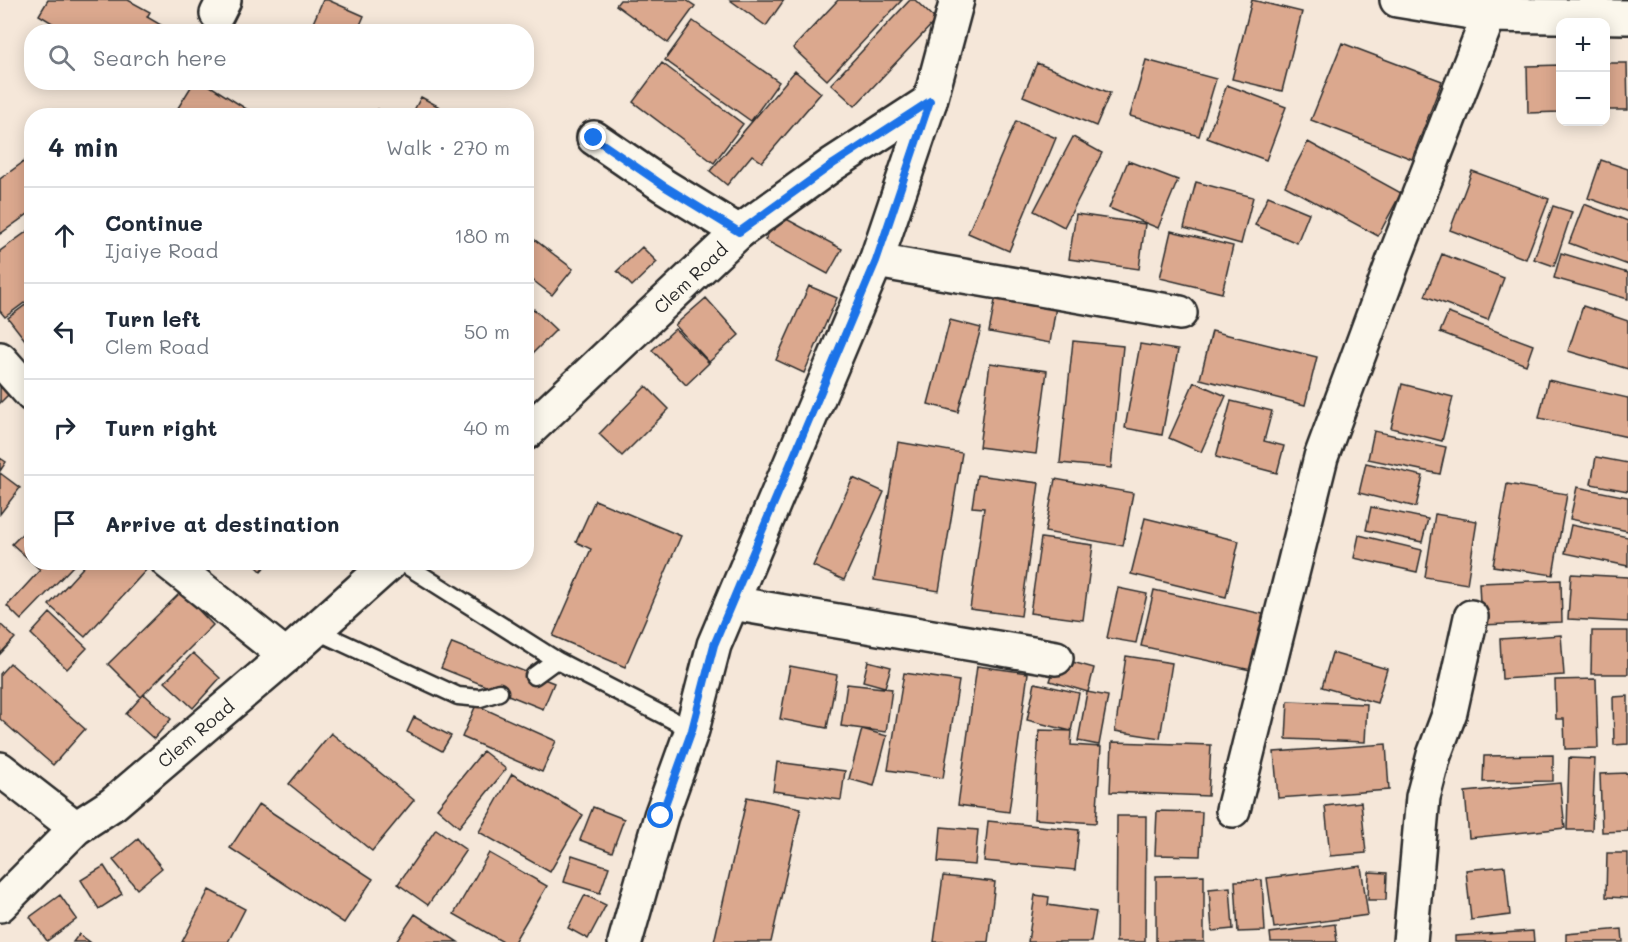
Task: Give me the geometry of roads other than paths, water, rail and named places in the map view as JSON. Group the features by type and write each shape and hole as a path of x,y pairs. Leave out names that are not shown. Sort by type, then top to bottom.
{"street":[{"path":"625,942 661,816 692,730 714,645 876,261 930,101 957,0"},
{"path":"1397,0 1489,15 1628,17"},
{"path":"1233,810 1321,457 1489,15"},
{"name":"Clem Road","path":"534,425 739,232 833,164 930,101"},
{"path":"594,138 664,186 739,232"},
{"path":"876,261 1180,313"},
{"path":"0,359 24,382"},
{"path":"178,570 286,656"},
{"name":"Clem Road","path":"0,905 76,828 113,804 286,656 382,570"},
{"path":"732,603 1056,658"},
{"path":"1410,942 1423,797 1434,755 1450,712 1472,617"},
{"path":"0,769 76,828"}],"lane":[{"path":"414,570 556,660 692,730"},
{"path":"315,630 458,696 480,698 499,692"},
{"path":"534,676 556,660"}]}
